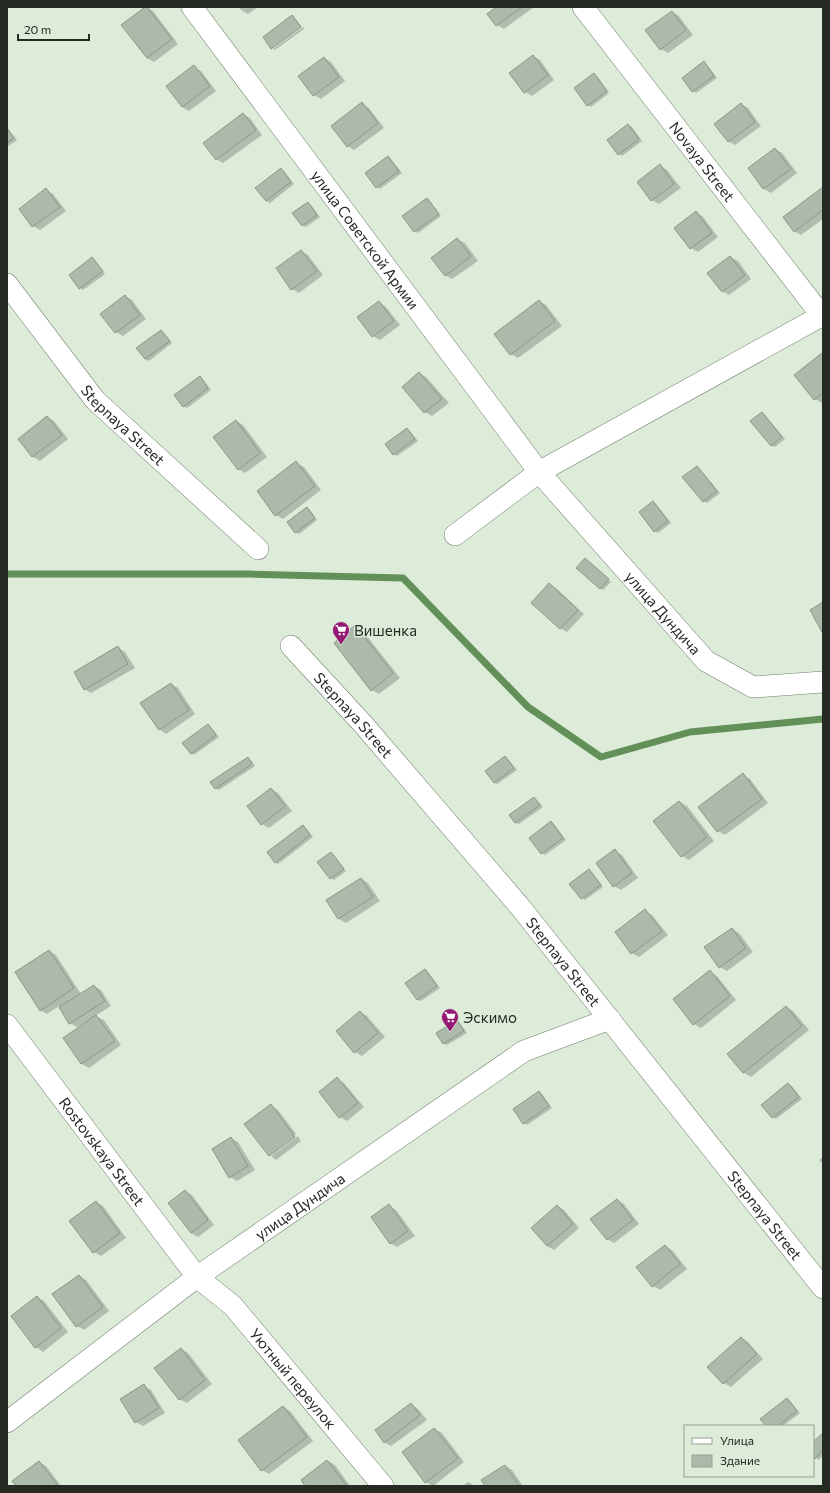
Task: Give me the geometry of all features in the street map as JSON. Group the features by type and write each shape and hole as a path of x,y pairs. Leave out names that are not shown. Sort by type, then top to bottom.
{"street":[{"name":"улица Советской Армии","path":"192,7 539,472"},
{"name":"Novaya Street","path":"583,7 822,315"},
{"name":"Stepnaya Street","path":"7,284 95,400 258,549"},
{"path":"455,535 539,472 822,315"},
{"name":"улица Дундича","path":"539,472 706,661 753,687 823,682"},
{"name":"Stepnaya Street","path":"291,646 362,723 521,908 823,1288"},
{"name":"улица Дундича","path":"7,1422 197,1277 524,1051 610,1019"},
{"name":"Rostovskaya Street","path":"7,1025 197,1277"},
{"name":"Уютный переулок","path":"197,1277 233,1306 383,1486"}],"building":[{"path":"147,7 172,39 147,58 121,25"},
{"path":"496,7 522,7 496,26 487,14"},
{"path":"672,11 686,30 660,50 645,30"},
{"path":"292,15 301,27 271,49 263,37"},
{"path":"533,55 548,75 524,93 509,73"},
{"path":"324,57 339,77 313,96 298,76"},
{"path":"704,61 714,76 692,92 682,78"},
{"path":"194,65 210,86 182,107 166,86"},
{"path":"594,73 607,91 587,106 574,88"},
{"path":"362,102 378,123 347,147 331,126"},
{"path":"741,103 755,122 728,142 714,124"},
{"path":"243,113 256,130 216,160 203,143"},
{"path":"628,124 639,139 618,155 607,140"},
{"path":"7,128 14,138 7,143"},
{"path":"775,148 791,169 763,189 748,168"},
{"path":"388,156 399,171 376,188 365,173"},
{"path":"660,164 674,184 651,201 637,182"},
{"path":"281,168 291,182 266,201 255,188"},
{"path":"823,187 823,210 794,232 783,217"},
{"path":"46,188 60,207 32,227 19,209"},
{"path":"427,198 439,214 414,232 402,216"},
{"path":"308,202 317,215 302,226 292,213"},
{"path":"696,211 712,233 690,249 674,228"},
{"path":"457,238 471,256 445,276 431,258"},
{"path":"301,250 317,271 291,290 276,268"},
{"path":"730,256 745,275 722,292 707,273"},
{"path":"92,257 103,271 79,289 69,275"},
{"path":"125,295 140,315 115,333 100,314"},
{"path":"539,300 555,321 510,355 494,334"},
{"path":"379,301 394,321 372,337 357,317"},
{"path":"161,330 170,341 145,359 136,348"},
{"path":"822,353 823,393 814,400 794,375"},
{"path":"419,372 442,399 424,413 402,387"},
{"path":"200,376 208,388 183,407 174,395"},
{"path":"762,412 782,437 771,446 750,421"},
{"path":"47,416 62,435 32,457 18,439"},
{"path":"236,420 260,453 238,470 213,437"},
{"path":"407,428 415,439 393,455 385,444"},
{"path":"296,461 315,486 275,516 257,491"},
{"path":"697,466 717,491 703,502 682,477"},
{"path":"653,501 668,521 654,532 639,512"},
{"path":"307,507 315,518 295,533 287,522"},
{"path":"585,558 609,579 600,589 576,568"},
{"path":"549,583 578,610 560,629 531,603"},
{"path":"823,602 823,634 810,610"},
{"path":"355,625 393,673 371,691 334,643"},
{"path":"118,646 128,664 84,690 74,672"},
{"path":"171,683 189,710 159,730 140,703"},
{"path":"208,724 216,735 191,754 182,743"},
{"path":"505,756 514,768 494,783 485,771"},
{"path":"248,757 252,764 215,789 210,782"},
{"path":"743,773 762,799 717,832 698,807"},
{"path":"271,788 285,806 261,825 247,806"},
{"path":"534,797 540,805 515,823 509,815"},
{"path":"679,801 707,837 681,857 653,821"},
{"path":"551,821 563,838 541,854 529,838"},
{"path":"303,825 310,835 275,863 267,852"},
{"path":"615,849 632,873 613,887 596,863"},
{"path":"331,852 344,869 330,879 317,862"},
{"path":"589,869 601,885 581,899 569,884"},
{"path":"361,878 373,897 338,919 326,900"},
{"path":"645,909 662,931 631,954 615,932"},
{"path":"732,928 746,948 719,968 704,947"},
{"path":"49,950 74,988 40,1011 15,972"},
{"path":"425,969 437,986 417,1000 405,983"},
{"path":"710,970 730,996 693,1025 673,999"},
{"path":"94,985 105,1001 69,1024 59,1007"},
{"path":"786,1006 802,1026 743,1073 727,1054"},
{"path":"360,1011 378,1033 354,1053 336,1031"},
{"path":"96,1015 115,1041 81,1064 63,1038"},
{"name":"Эскимо","path":"457,1020 464,1031 443,1044 436,1033"},
{"path":"337,1077 358,1103 339,1118 319,1092"},
{"path":"788,1083 799,1097 772,1118 761,1105"},
{"path":"539,1091 549,1106 523,1124 513,1109"},
{"path":"271,1104 295,1137 269,1156 244,1124"},
{"path":"231,1137 248,1166 229,1178 212,1149"},
{"path":"185,1190 208,1220 191,1233 168,1203"},
{"path":"617,1199 633,1220 607,1240 590,1219"},
{"path":"96,1201 120,1233 93,1253 69,1221"},
{"path":"389,1204 408,1231 390,1244 371,1217"},
{"path":"557,1205 573,1224 547,1246 531,1228"},
{"path":"665,1245 680,1264 652,1287 636,1267"},
{"path":"79,1275 103,1307 76,1327 52,1294"},
{"path":"37,1296 61,1328 35,1348 11,1316"},
{"path":"741,1337 757,1354 723,1384 707,1367"},
{"path":"181,1348 205,1380 179,1400 154,1368"},
{"path":"144,1384 159,1408 135,1423 120,1399"},
{"path":"787,1398 797,1411 779,1425 765,1425 760,1419"},
{"path":"411,1403 420,1415 384,1443 375,1430"},
{"path":"283,1406 307,1437 261,1471 238,1440"},
{"path":"434,1428 458,1458 425,1483 402,1452"},
{"path":"823,1433 823,1450 815,1459 814,1458 814,1441"},
{"path":"327,1460 347,1486 305,1486 301,1480"},
{"path":"39,1461 58,1486 16,1486 12,1481"},
{"path":"505,1465 519,1486 485,1486 481,1480"}],"waterway":[{"path":"7,574 249,574 403,578 528,707 601,757 690,732 823,719"}],"place":[{"name":"Вишенка","path":"341,645"},
{"name":"Эскимо","path":"450,1032"}]}
